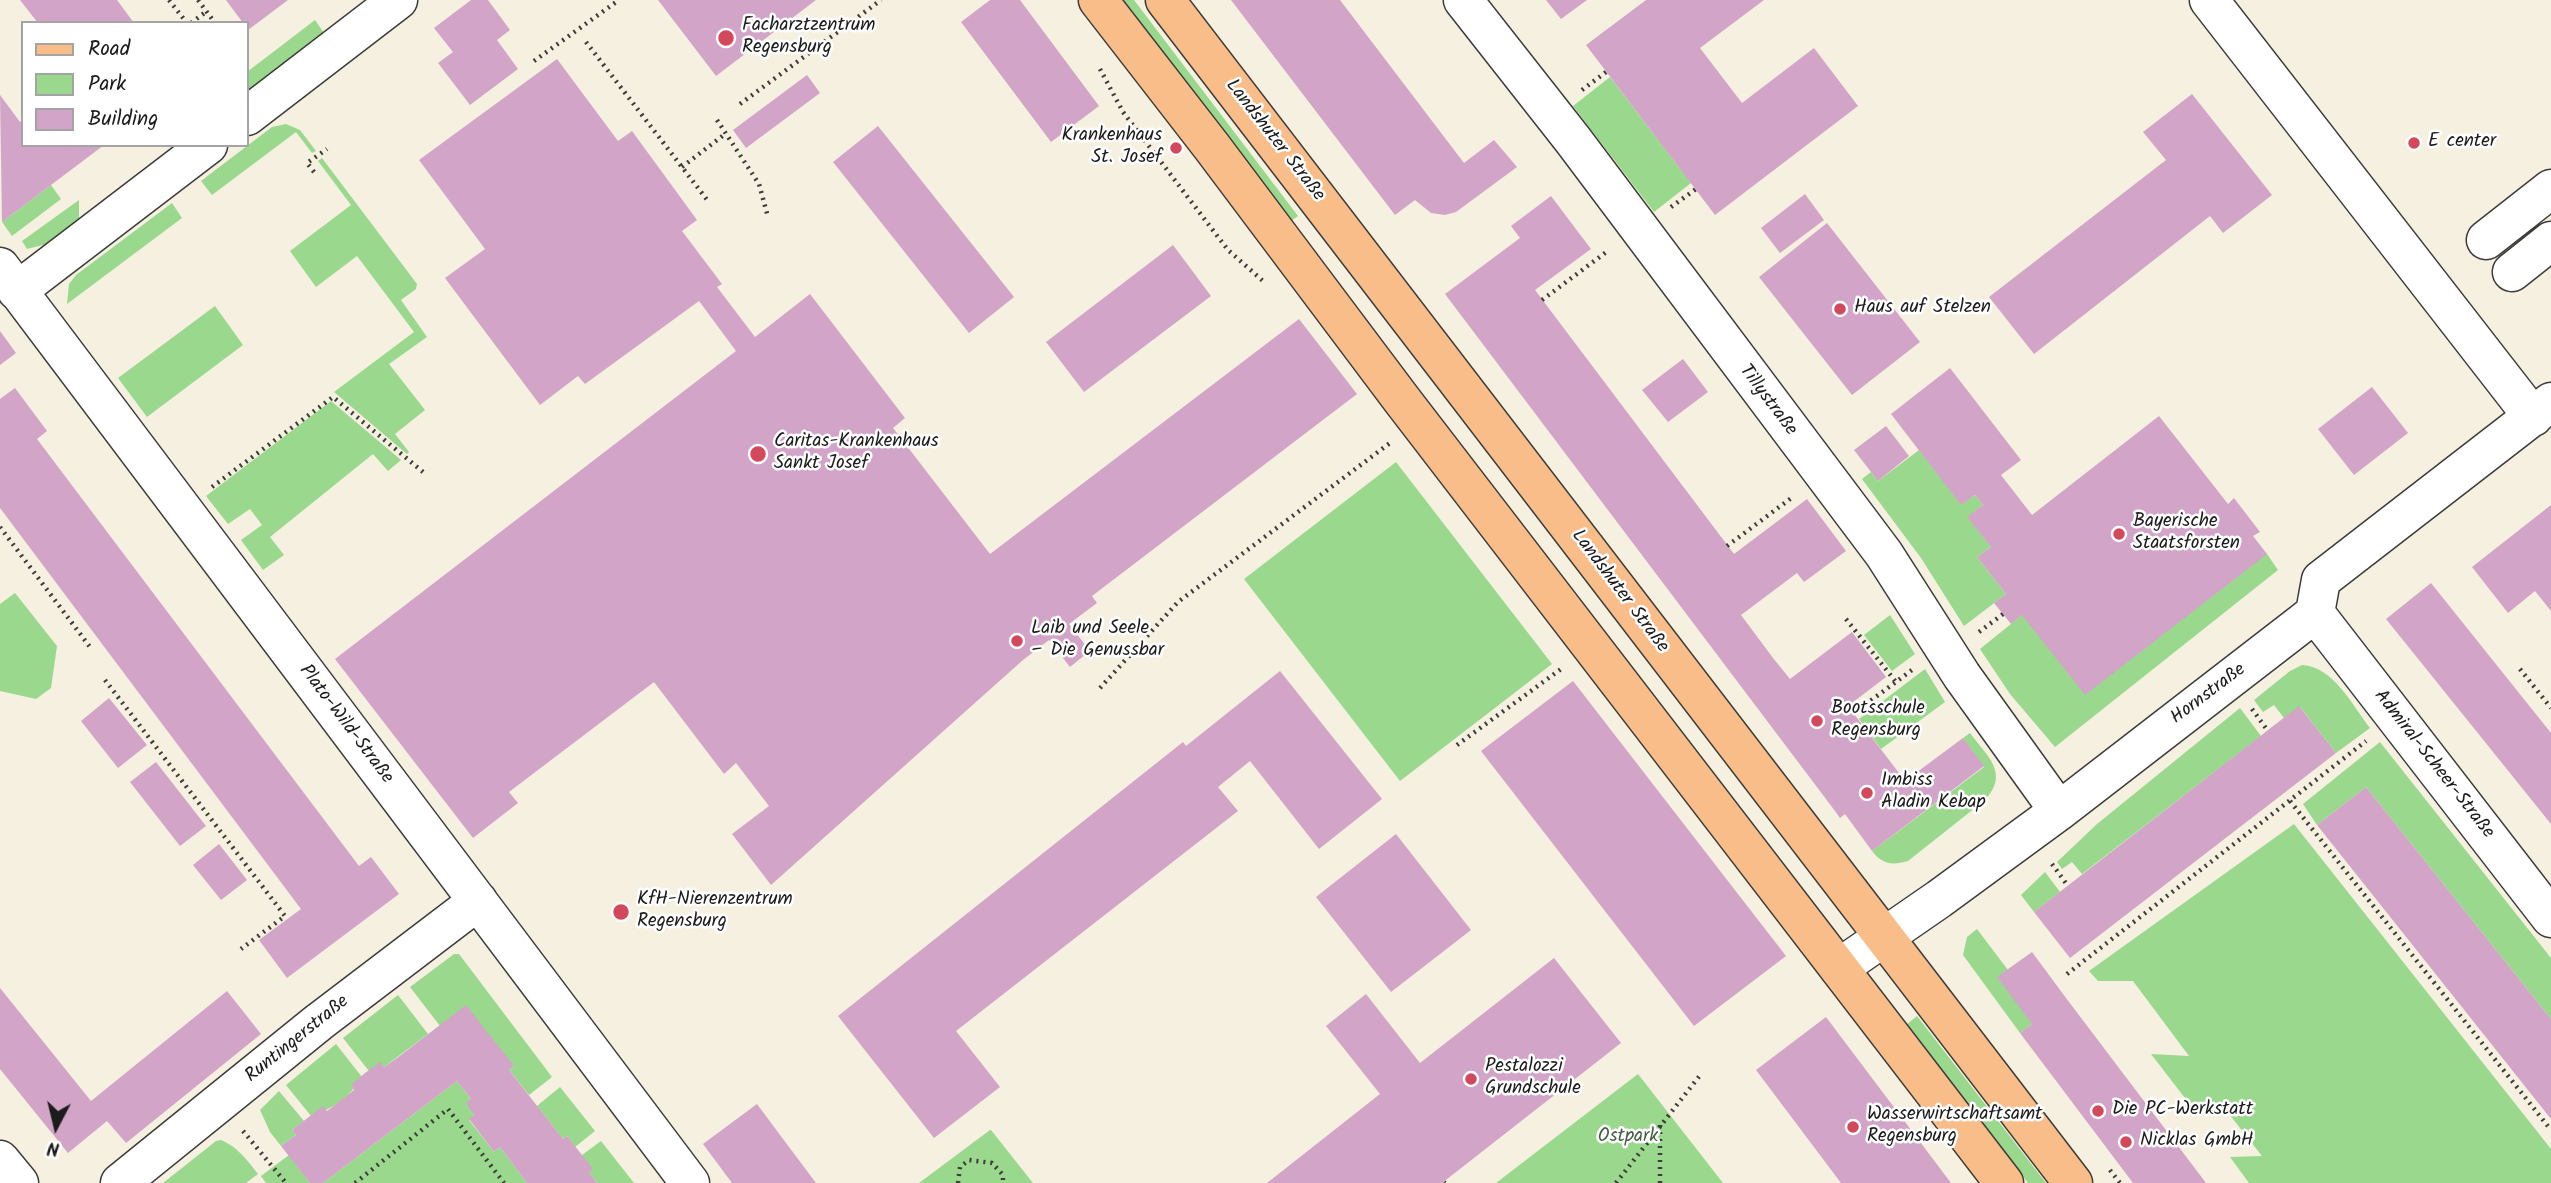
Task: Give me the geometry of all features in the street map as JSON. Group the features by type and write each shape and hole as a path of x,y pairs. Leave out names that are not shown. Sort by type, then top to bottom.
{"main road":[{"path":"1098,0 2004,1183"},
{"name":"Landshuter Straße","path":"1165,0 2073,1183"}],"street":[{"path":"248,115 398,0"},
{"name":"Tillystraße","path":"1463,0 1573,140 1884,554 1962,676 2059,811"},
{"path":"2209,0 2542,409 2321,580 2315,613"},
{"path":"8,279 205,147"},
{"path":"2499,256 2551,189"},
{"path":"2499,256 2551,216"},
{"path":"2499,256 2551,241"},
{"name":"Plato-Wild-Straße","path":"8,279 690,1183"},
{"name":"Hornstraße","path":"1839,968 2059,811 2315,613"},
{"name":"Admiral-Scheer-Straße","path":"2315,613 2551,918"},
{"name":"Runtingerstraße","path":"120,1183 319,1022 478,901"},
{"path":"0,1160 19,1183"}],"path":[{"path":"169,0 187,21"},
{"path":"198,0 214,21"},
{"path":"534,61 619,0"},
{"path":"740,104 881,0"},
{"path":"192,21 207,11"},
{"path":"586,42 708,201"},
{"path":"717,120 759,184 768,217"},
{"path":"682,167 725,134"},
{"path":"314,172 307,163 327,149"},
{"path":"1542,300 1613,248"},
{"path":"210,488 333,397 423,472"},
{"path":"1100,688 1178,602 1386,446"},
{"path":"1727,546 1796,494"},
{"path":"0,527 90,647"},
{"path":"1984,628 2003,614"},
{"path":"1846,619 1895,682"},
{"path":"1457,745 1591,645"},
{"path":"1854,713 1915,667"},
{"path":"2520,669 2551,708"},
{"path":"106,680 285,916 241,949"},
{"path":"2067,974 2396,716"},
{"path":"2290,801 2551,1130"},
{"path":"1616,1183 1701,1073"},
{"path":"220,1104 286,1183"},
{"path":"355,1183 448,1109 504,1183"},
{"path":"1660,1125 1660,1183"},
{"path":"958,1183 960,1167 969,1160 992,1163 1003,1175 1003,1183"}],"green space":[{"path":"1120,0 1134,0 1298,216 1291,221"},
{"path":"315,20 326,36 248,93 248,71"},
{"path":"1610,77 1691,183 1654,212 1573,106"},
{"path":"286,124 300,130 316,151 312,153 296,132 212,195 201,181 272,127"},
{"path":"322,158 417,284 416,289 401,300 427,337 389,364 425,410 395,434 409,452 407,454 334,392 414,332 357,256 316,287 290,251 351,205 318,161"},
{"path":"51,185 61,199 12,236 2,222"},
{"path":"79,200 79,221 47,244 27,249 22,241"},
{"path":"172,203 182,218 67,304 69,284 76,275"},
{"path":"215,306 243,345 147,417 118,378"},
{"path":"331,401 401,460 388,471 373,454 270,537 284,555 263,570 241,540 262,525 250,509 228,524 206,496"},
{"path":"1919,450 1961,504 1975,495 1983,505 1968,517 1991,547 1977,557 2006,594 1964,626 1921,558 1862,479 1871,472 1878,481"},
{"path":"1396,462 1552,664 1400,781 1244,579"},
{"path":"2267,554 2278,570 2055,747 2010,694 1980,649 2022,615"},
{"path":"15,593 57,646 51,688 36,699 0,691 0,604"},
{"path":"1890,615 1915,654 1892,671 1864,635"},
{"path":"2302,665 2324,672 2333,680 2370,728 2336,753 2300,707 2284,718 2274,705 2263,712 2254,700 2290,671"},
{"path":"1925,669 1945,702 1881,749 1859,719"},
{"path":"2240,708 2261,736 2082,874 2072,862 2062,869 2057,862 2097,824"},
{"path":"1970,733 1989,757 1996,773 1996,781 1985,800 1908,861 1892,863 1880,859 1872,851 1984,767 1963,738"},
{"path":"2380,742 2551,958 2551,1019 2366,787 2317,825 2303,804"},
{"path":"2294,824 2551,1149 2551,1183 2249,1183 2230,1157 2262,1156 2229,1114 2195,1111 2151,1054 2189,1056 2133,981 2098,981 2089,971"},
{"path":"2045,872 2060,892 2034,912 2021,895"},
{"path":"1977,929 2008,970 2032,1024 2020,1033 1963,955 1967,937"},
{"path":"454,954 459,954 552,1077 529,1095 509,1070 514,1066 440,1026 410,987"},
{"path":"398,995 428,1034 384,1067 369,1071 343,1038"},
{"path":"1917,1016 2046,1183 2028,1183 1906,1025"},
{"path":"336,1044 362,1077 340,1101 311,1116 286,1085"},
{"name":"Ostpark","path":"1638,1074 1723,1183 1496,1183"},
{"path":"457,1081 471,1099 474,1115 469,1120 494,1152 500,1147 527,1183 323,1183"},
{"path":"560,1087 595,1131 575,1147 567,1136 563,1139 537,1106"},
{"path":"279,1091 304,1121 292,1130 296,1135 281,1146 270,1132 260,1110"},
{"path":"990,1130 1033,1183 919,1183"},
{"path":"221,1140 237,1150 258,1174 246,1183 163,1183 216,1141"},
{"path":"601,1141 634,1183 597,1183 582,1155"},
{"path":"289,1155 310,1183 266,1183 261,1176"}],"building":[{"path":"20,0 117,0 133,21 36,21"},
{"path":"226,0 288,0 248,30 248,21 242,21"},
{"path":"471,0 488,0 510,30 497,40 518,69 470,105 438,63 453,52 434,28"},
{"name":"Facharztzentrum Regensburg","path":"658,0 816,0 716,76"},
{"path":"990,0 1020,0 1099,106 1051,142 961,22"},
{"path":"1231,0 1340,0 1464,163 1494,140 1517,167 1456,212 1445,215 1431,213 1415,200 1395,215"},
{"path":"1546,0 1587,0 1561,19"},
{"path":"1646,0 1764,0 1700,48 1742,103 1814,48 1858,106 1715,215 1586,45"},
{"name":"Caritas-Krankenhaus Sankt Josef","path":"557,59 618,141 632,131 697,220 682,231 722,284 717,287 755,337 810,294 905,418 893,428 990,554 1299,319 1357,394 1092,596 1097,603 1069,624 1090,651 1070,667 1049,640 1023,660 771,885 732,834 769,806 736,763 724,774 654,682 509,792 518,803 473,838 335,659 736,351 699,301 585,384 578,376 540,405 445,278 485,249 419,160"},
{"path":"807,75 820,93 746,148 733,130"},
{"path":"2192,94 2272,195 2223,233 2210,216 2034,354 1989,297 2166,160 2143,132"},
{"path":"0,95 21,121 21,147 101,147 2,222"},
{"path":"878,126 1014,297 969,333 833,162"},
{"path":"1805,194 1824,220 1780,253 1761,228"},
{"path":"1551,196 1591,249 1535,290 1734,554 1807,499 1846,551 1804,582 1797,573 1741,615 1773,658 1790,679 1852,632 1886,677 1848,706 1905,781 1963,738 1984,766 1872,851 1845,814 1840,818 1445,294 1520,238 1511,226"},
{"name":"Haus auf Stelzen","path":"1827,223 1920,342 1852,395 1759,277"},
{"path":"1173,245 1211,296 1084,392 1046,342"},
{"path":"0,331 16,353 0,365"},
{"path":"1683,359 1708,392 1668,422 1642,390"},
{"name":"Bayerische Staatsforsten","path":"1950,368 2021,460 2001,475 2032,515 2159,416 2228,504 2234,498 2260,532 2253,536 2267,554 2085,695 2022,615 2011,624 1994,603 2006,594 1977,557 1991,547 1967,517 1983,505 1975,495 1961,505 1891,414"},
{"path":"2372,387 2408,433 2354,475 2318,429"},
{"path":"15,388 47,431 37,439 359,866 371,857 399,894 287,978 259,940 301,909 0,508 0,399"},
{"path":"1886,426 1909,456 1878,481 1854,450"},
{"path":"2551,505 2551,611 2535,591 2508,613 2472,567"},
{"path":"2431,583 2551,733 2551,824 2386,619"},
{"path":"1280,671 1382,799 1319,849 1250,761 1218,787 1238,811 956,1031 1000,1087 934,1138 838,1016 1183,742 1186,746"},
{"path":"1573,681 1786,956 1694,1026 1481,751"},
{"path":"109,698 147,745 118,768 81,721"},
{"path":"2299,706 2336,753 2070,958 2034,912"},
{"path":"156,762 206,826 180,846 130,782"},
{"path":"2366,787 2551,1019 2551,1119 2317,825"},
{"path":"1396,834 1471,930 1391,992 1316,897"},
{"path":"219,844 247,880 221,900 193,865"},
{"path":"2032,952 2206,1183 2133,1183 2020,1033 2032,1024 1997,977"},
{"name":"Pestalozzi Grundschule","path":"1554,958 1621,1043 1442,1183 1267,1183 1380,1094 1326,1026 1366,994 1420,1063"},
{"path":"0,988 91,1101 227,991 261,1034 126,1143 107,1121 68,1153 0,1069"},
{"path":"466,1005 514,1066 509,1070 563,1139 567,1136 593,1169 589,1172 597,1183 527,1183 500,1147 494,1152 469,1119 474,1115 466,1103 471,1099 457,1081 323,1183 310,1183 281,1146 296,1135 292,1130 323,1106 327,1111 354,1090 351,1085 365,1073 380,1062 384,1067"},
{"name":"Wasserwirtschaftsamt Regensburg","path":"1826,1017 1951,1183 1841,1183 1756,1070"},
{"path":"757,1104 816,1183 732,1183 703,1144"}],"place":[{"name":"Facharztzentrum Regensburg","path":"726,38"},
{"name":"E center","path":"2414,143"},
{"name":"Krankenhaus St. Josef","path":"1176,148"},
{"name":"Haus auf Stelzen","path":"1840,309"},
{"name":"Caritas-Krankenhaus Sankt Josef","path":"758,454"},
{"name":"Bayerische Staatsforsten","path":"2119,534"},
{"name":"Laib und Seele – Die Genussbar","path":"1017,641"},
{"name":"Bootsschule Regensburg","path":"1817,721"},
{"name":"Imbiss Aladin Kebap","path":"1867,793"},
{"name":"KfH-Nierenzentrum Regensburg","path":"621,912"},
{"name":"Pestalozzi Grundschule","path":"1471,1079"},
{"name":"Die PC-Werkstatt","path":"2098,1111"},
{"name":"Wasserwirtschaftsamt Regensburg","path":"1853,1127"},
{"name":"Nicklas GmbH","path":"2126,1142"}]}
